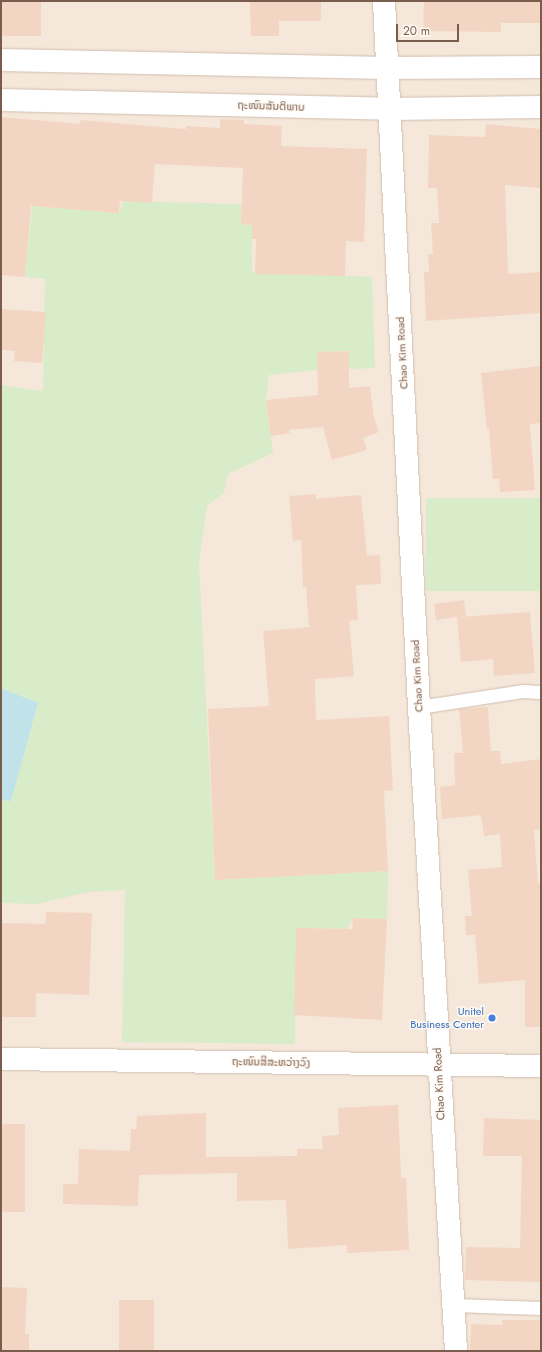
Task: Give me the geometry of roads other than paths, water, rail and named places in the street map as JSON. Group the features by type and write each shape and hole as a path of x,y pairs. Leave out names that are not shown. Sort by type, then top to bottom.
{"street":[{"name":"Chao Kim Road","path":"384,1 438,1064 456,1351"},
{"path":"1,60 388,68 541,67"},
{"name":"ຖະໜົນສັນຕິພາບ","path":"1,100 390,109 541,107"},
{"name":"ຖະໜົນສີສະຫວ່າງວົງ","path":"1,1059 541,1066"}],"lane":[{"path":"419,707 522,691 539,692"},
{"path":"453,1305 541,1308"}],"water":[{"path":"1,688 38,703 11,801 1,800"}],"place":[{"name":"Unitel Business Center","path":"492,1018"}]}
